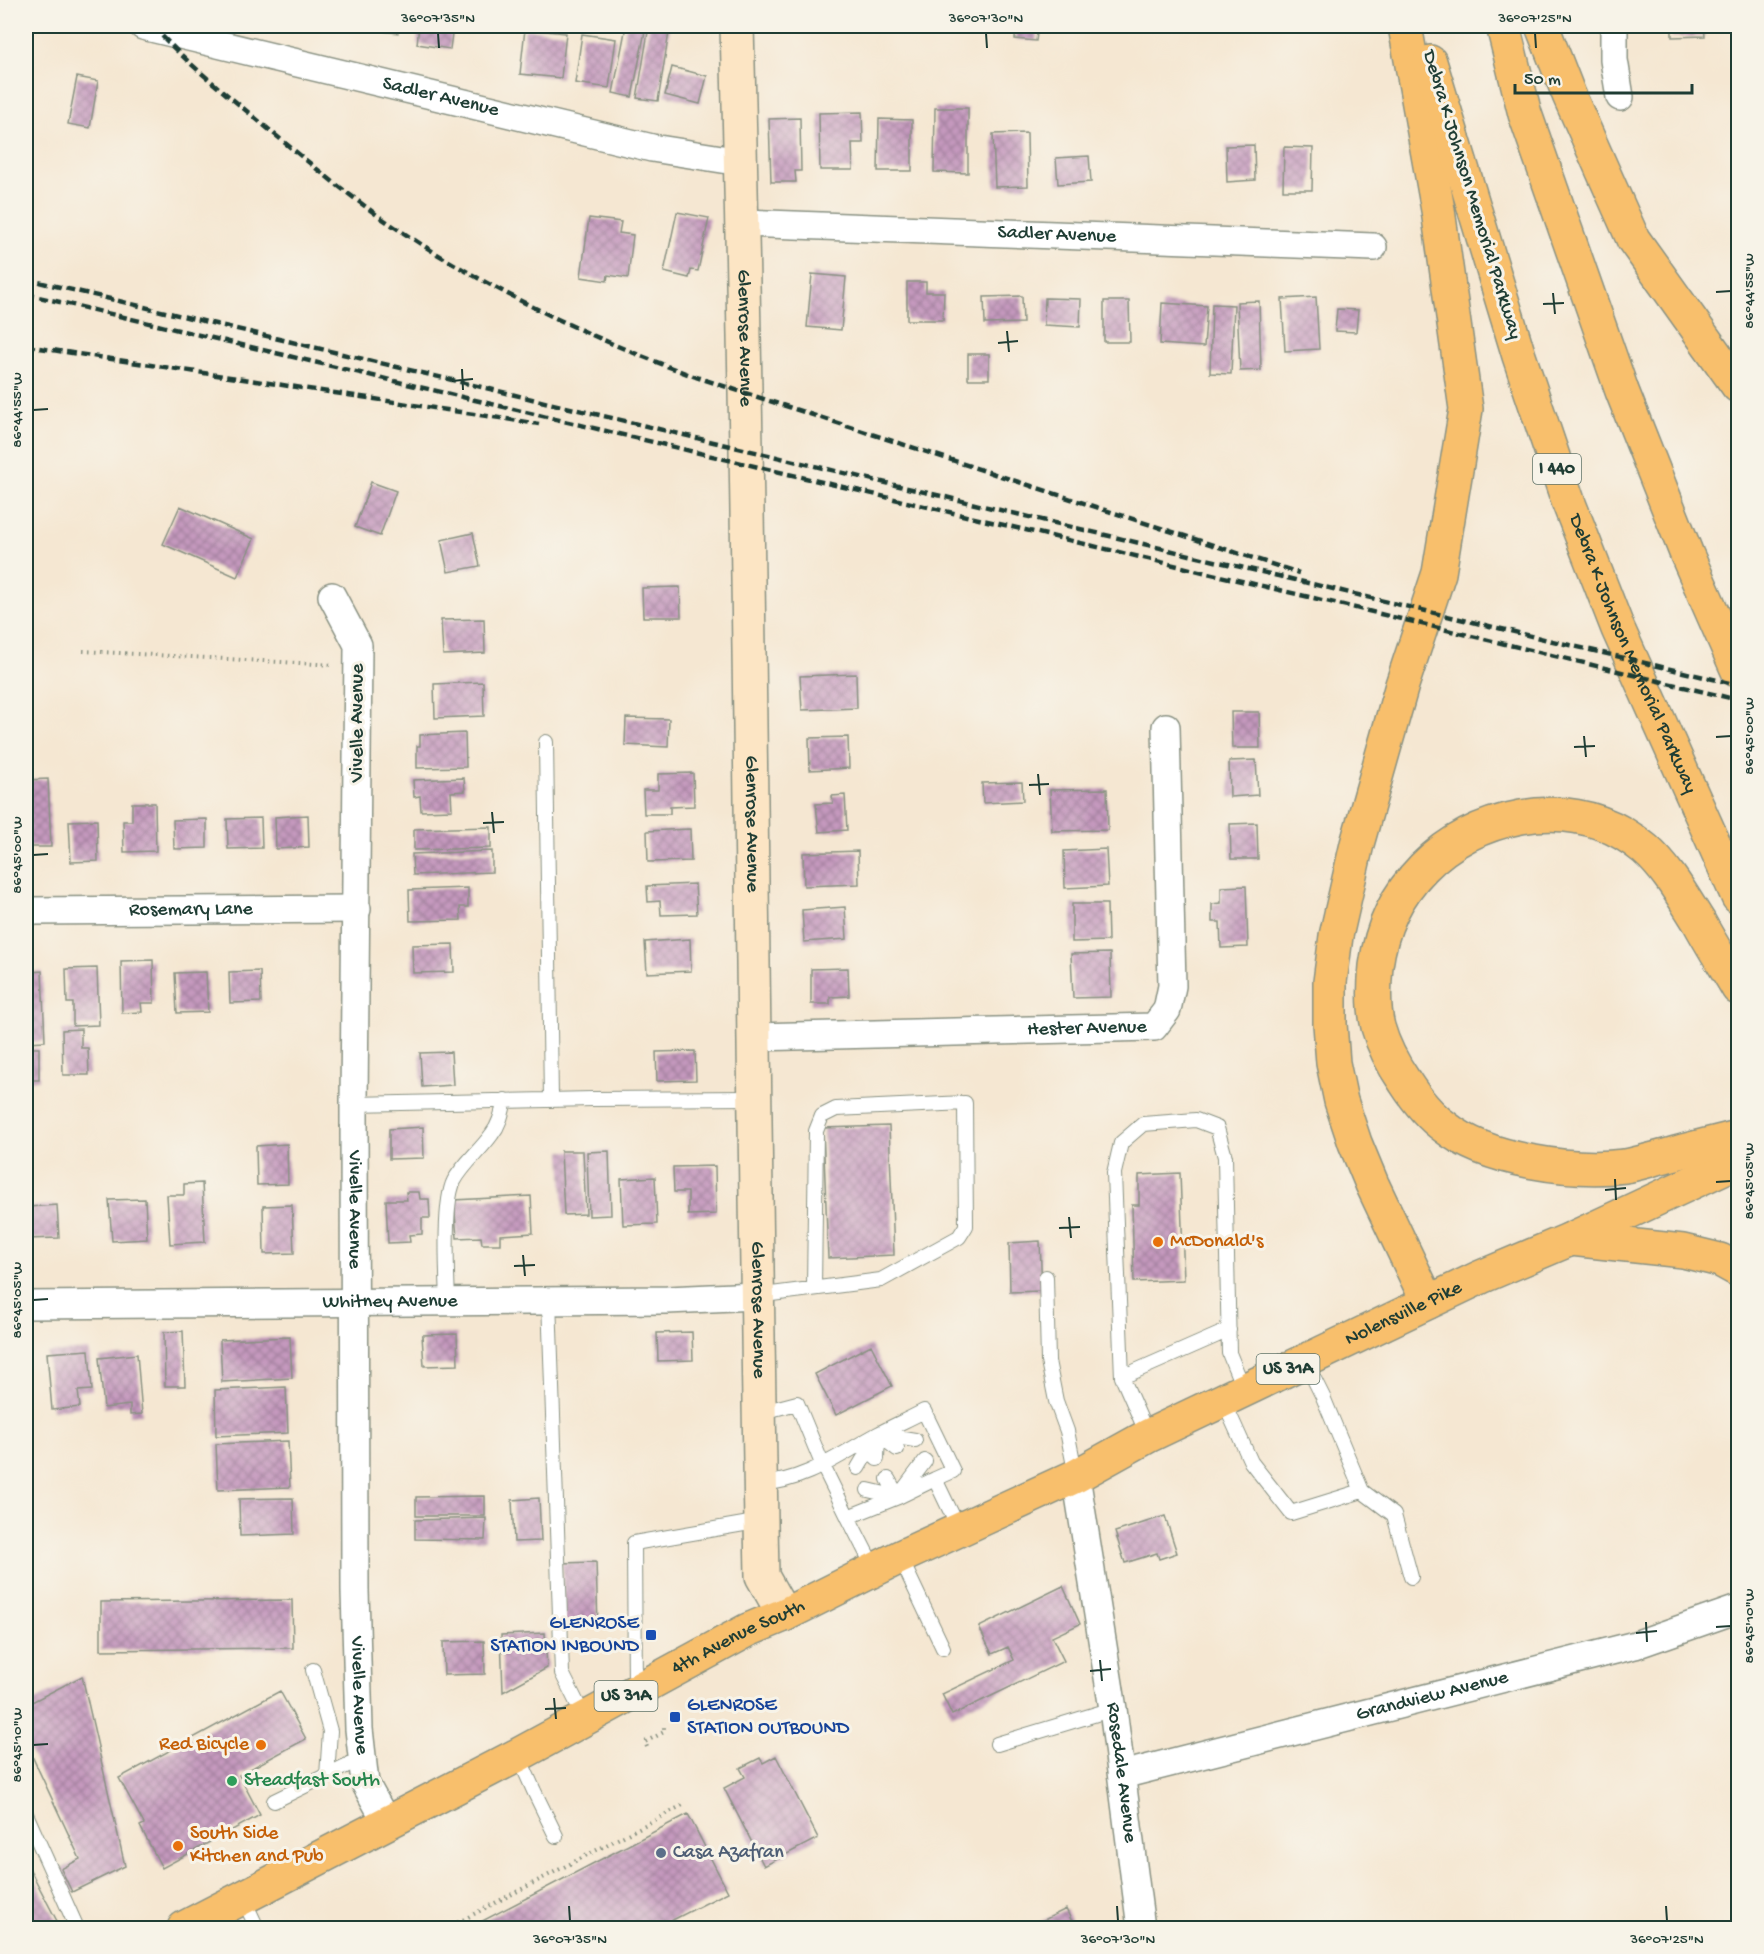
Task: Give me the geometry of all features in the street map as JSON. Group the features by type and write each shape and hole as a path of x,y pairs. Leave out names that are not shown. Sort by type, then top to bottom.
{"main road":[{"path":"1405,26 1438,210 1466,409 1439,573 1402,685 1360,833 1336,936 1330,982 1330,1024 1333,1063 1341,1101 1355,1143 1372,1185 1428,1302"},
{"name":"Debra K Johnson Memorial Parkway","path":"1420,26 1451,136 1519,356 1568,501 1618,629 1738,897"},
{"path":"1503,26 1525,114 1622,391 1687,555 1738,671"},
{"path":"1542,26 1569,95 1633,239 1738,386"},
{"path":"1738,987 1675,882 1645,849 1611,827 1575,815 1540,814 1502,820 1470,832 1440,851 1411,880 1393,909 1379,946 1374,988 1378,1027 1396,1069 1419,1102 1445,1128 1477,1146 1524,1161 1584,1168 1626,1166 1738,1137"},
{"name":"Nolensville Pike","path":"1076,1476 1148,1436 1428,1302 1571,1239 1738,1161"},
{"path":"1571,1239 1683,1251 1720,1260 1738,1270"},
{"name":"4th Avenue South","path":"184,1929 518,1755 748,1630 784,1616 959,1529 1076,1476"}],"street":[{"name":"Sadler Avenue","path":"143,26 652,148 741,162"},
{"name":"Glenrose Avenue","path":"737,26 747,508 753,1098 762,1576 784,1616"},
{"path":"1614,26 1614,60 1620,96"},
{"name":"Sadler Avenue","path":"742,223 1373,247"},
{"name":"Vivelle Avenue","path":"332,596 358,645 354,1104 355,1591 359,1729 365,1783 387,1823"},
{"name":"Hester Avenue","path":"753,1037 1154,1027 1167,1010 1172,986 1166,727"},
{"name":"Rosemary Lane","path":"26,911 357,909"},
{"name":"Whitney Avenue","path":"26,1305 668,1300 756,1296"},
{"name":"Rosedale Avenue","path":"1076,1476 1113,1709 1141,1929"},
{"name":"Grandview Avenue","path":"1122,1775 1635,1645 1738,1609"}],"lane":[{"path":"546,742 551,1099"},
{"path":"354,1104 551,1099 753,1098"},
{"path":"448,1301 447,1252 449,1196 452,1184 459,1172 492,1135 506,1100"},
{"path":"756,1296 880,1280 959,1237 966,1226 965,1103 836,1109 822,1116 816,1131 814,1288"},
{"path":"1148,1436 1122,1377 1114,1173 1121,1143 1143,1124 1196,1120 1217,1128 1225,1157 1229,1353 1234,1395 1251,1462 1291,1513 1362,1491"},
{"path":"1046,1276 1048,1361 1056,1401 1067,1431 1076,1476"},
{"path":"549,1300 562,1673 585,1719"},
{"path":"1122,1377 1229,1330"},
{"path":"1305,1361 1323,1397 1362,1491 1394,1515 1411,1577"},
{"path":"759,1413 797,1403 823,1466 848,1517 888,1564 943,1648"},
{"path":"760,1484 779,1483 823,1466 924,1411 953,1471 848,1517"},
{"path":"878,1434 915,1440"},
{"path":"878,1434 897,1449"},
{"path":"877,1459 878,1434"},
{"path":"858,1468 878,1434"},
{"path":"898,1497 925,1461"},
{"path":"898,1497 907,1470"},
{"path":"888,1479 898,1497"},
{"path":"935,1479 959,1529"},
{"path":"868,1490 898,1497"},
{"path":"635,1691 634,1543 761,1521"},
{"path":"313,1670 330,1731 327,1776"},
{"path":"997,1744 1113,1709"},
{"path":"518,1755 556,1836"},
{"path":"274,1801 362,1758"},
{"path":"26,1814 77,1929"},
{"path":"243,1898 256,1929"}],"path":[{"path":"83,651 358,667"},
{"path":"647,1748 645,1742 664,1732 664,1723"},
{"path":"447,1929 685,1804"}],"building":[{"path":"366,26 399,26 398,33 365,29"},
{"path":"419,26 453,26 450,49 417,44"},
{"path":"626,26 646,26 632,97 613,93"},
{"path":"649,26 670,26 658,101 637,98"},
{"path":"1016,26 1038,26 1036,41 1015,39"},
{"path":"1672,26 1704,26 1705,36 1672,37"},
{"path":"525,29 566,33 561,78 520,74"},
{"path":"582,34 616,39 609,88 575,83"},
{"path":"672,67 707,76 700,104 665,95"},
{"path":"77,77 98,81 90,128 68,124"},
{"path":"935,108 968,108 968,173 934,172"},
{"path":"862,112 863,143 852,143 853,170 820,170 819,113"},
{"path":"800,118 801,171 795,171 796,182 771,182 769,119"},
{"path":"879,119 912,120 912,171 878,171"},
{"path":"1027,133 1028,186 995,187 993,134"},
{"path":"1254,145 1255,180 1227,182 1226,146"},
{"path":"1284,147 1313,148 1312,190 1283,190"},
{"path":"1089,156 1091,182 1058,184 1056,158"},
{"path":"677,212 709,218 698,271 691,270 689,278 664,272"},
{"path":"589,218 621,222 619,233 633,235 628,278 608,275 607,281 581,277"},
{"path":"812,274 846,277 841,330 807,327"},
{"path":"907,282 926,282 926,292 944,292 943,320 907,320"},
{"path":"1022,296 1023,323 985,324 984,297"},
{"path":"1316,297 1319,349 1285,351 1282,299"},
{"path":"1045,298 1081,299 1080,327 1044,325"},
{"path":"1104,301 1129,301 1130,342 1104,342"},
{"path":"1259,301 1261,370 1240,371 1237,302"},
{"path":"1162,303 1207,306 1204,347 1160,344"},
{"path":"1212,304 1234,305 1231,374 1210,373"},
{"path":"1337,309 1358,310 1356,332 1335,331"},
{"path":"968,354 989,354 989,379 968,379"},
{"path":"371,482 396,491 380,536 355,527"},
{"path":"180,506 254,539 237,577 163,544"},
{"path":"473,533 480,566 448,572 441,540"},
{"path":"680,587 681,617 643,617 642,588"},
{"path":"484,619 485,653 443,655 441,620"},
{"path":"856,674 857,708 802,710 800,676"},
{"path":"483,682 484,716 435,718 434,684"},
{"path":"1231,712 1259,712 1260,748 1232,748"},
{"path":"626,718 669,719 668,747 625,745"},
{"path":"465,733 466,767 417,768 417,746 420,746 420,735"},
{"path":"848,737 849,768 810,770 809,738"},
{"path":"1256,760 1258,795 1230,797 1229,761"},
{"path":"693,773 694,806 670,807 670,814 644,814 643,790 658,790 658,774"},
{"path":"464,778 465,791 451,792 452,810 421,811 420,796 414,797 413,780"},
{"path":"48,779 51,847 26,847 26,780"},
{"path":"1022,782 1023,801 983,803 982,783"},
{"path":"1107,789 1108,830 1052,831 1050,790"},
{"path":"845,795 847,830 819,832 816,804 833,803 832,796"},
{"path":"132,803 155,803 156,851 124,852 123,821 132,821"},
{"path":"308,815 309,847 276,849 275,817"},
{"path":"261,818 262,848 228,849 227,819"},
{"path":"207,819 207,848 174,849 173,820"},
{"path":"97,820 98,861 71,862 69,821"},
{"path":"1257,823 1258,859 1231,859 1230,824"},
{"path":"491,827 491,848 414,850 414,829"},
{"path":"690,829 691,861 648,862 647,831"},
{"path":"1106,849 1108,886 1065,888 1064,851"},
{"path":"492,851 492,872 413,875 412,854"},
{"path":"858,851 859,884 804,886 803,853"},
{"path":"695,884 697,914 661,915 660,901 648,902 647,886"},
{"path":"1246,886 1248,947 1221,948 1220,922 1212,922 1212,904 1221,903 1221,887"},
{"path":"468,888 468,907 460,907 461,920 410,921 409,890"},
{"path":"1072,904 1107,904 1108,941 1072,942"},
{"path":"845,907 847,939 804,942 802,910"},
{"path":"690,939 691,971 647,973 645,942"},
{"path":"453,944 454,972 413,973 412,945"},
{"path":"1110,953 1111,997 1073,998 1071,954"},
{"path":"31,959 32,972 42,971 45,1041 26,1042 26,960"},
{"path":"153,960 154,1003 141,1003 142,1012 122,1013 121,961"},
{"path":"97,968 99,1025 73,1026 73,1003 67,1003 66,969"},
{"path":"848,968 849,996 830,997 830,1004 811,1004 811,969"},
{"path":"260,971 261,1002 230,1003 229,972"},
{"path":"206,972 208,1012 177,1013 175,973"},
{"path":"81,1029 81,1048 88,1048 89,1075 63,1075 62,1030"},
{"path":"26,1048 39,1048 39,1080 26,1080"},
{"path":"695,1051 696,1080 657,1081 656,1052"},
{"path":"451,1052 453,1085 422,1087 420,1053"},
{"path":"889,1126 894,1255 828,1258 823,1128"},
{"path":"423,1127 424,1158 389,1159 389,1129"},
{"path":"287,1144 288,1184 257,1185 256,1146"},
{"path":"561,1151 583,1151 586,1214 564,1215"},
{"path":"609,1151 611,1215 589,1216 587,1152"},
{"path":"715,1166 716,1214 688,1215 688,1192 674,1192 673,1167"},
{"name":"McDonald's","path":"1180,1173 1184,1280 1134,1282 1132,1205 1139,1205 1139,1175"},
{"path":"655,1177 657,1224 623,1225 621,1179"},
{"path":"202,1183 205,1242 170,1244 167,1195 184,1195 184,1184"},
{"path":"406,1192 419,1192 420,1199 429,1199 430,1218 422,1218 422,1234 409,1235 410,1242 388,1243 386,1200 407,1200"},
{"path":"28,1196 28,1207 57,1205 59,1238 26,1239 26,1197"},
{"path":"531,1196 533,1233 500,1235 500,1244 482,1244 481,1237 457,1238 454,1200"},
{"path":"145,1199 147,1239 112,1241 109,1200"},
{"path":"292,1205 294,1253 264,1254 263,1206"},
{"path":"1040,1241 1042,1291 1010,1292 1009,1243"},
{"path":"183,1331 185,1386 165,1386 164,1332"},
{"path":"692,1332 693,1360 658,1361 657,1333"},
{"path":"457,1334 458,1365 424,1366 422,1335"},
{"path":"290,1337 292,1378 222,1382 220,1340"},
{"path":"871,1345 892,1386 836,1415 815,1374"},
{"path":"89,1350 92,1390 78,1391 80,1407 52,1410 47,1353"},
{"path":"137,1354 142,1414 130,1415 130,1405 104,1408 99,1358"},
{"path":"286,1387 288,1433 216,1436 215,1390"},
{"path":"288,1441 290,1487 218,1490 216,1444"},
{"path":"485,1496 485,1516 416,1516 416,1497"},
{"path":"293,1498 294,1534 240,1536 239,1499"},
{"path":"539,1498 541,1541 514,1542 512,1500"},
{"path":"1165,1516 1177,1553 1159,1559 1157,1553 1125,1563 1115,1532"},
{"path":"486,1518 485,1540 415,1539 415,1520"},
{"path":"596,1562 598,1626 564,1627 562,1563"},
{"path":"1063,1586 1080,1624 1052,1637 1064,1661 952,1715 942,1694 1014,1660 1008,1647 992,1654 979,1627"},
{"path":"292,1600 293,1648 101,1650 101,1602"},
{"path":"545,1633 547,1668 503,1692 501,1635"},
{"path":"484,1641 485,1674 444,1675 443,1642"},
{"path":"82,1676 125,1866 72,1892 61,1869 80,1859 26,1743 26,1705"},
{"path":"280,1691 306,1739 239,1775 260,1815 162,1868 140,1826 144,1824 119,1778"},
{"path":"776,1756 818,1838 764,1866 724,1788 745,1777 740,1768 760,1758 763,1763"},
{"name":"Casa Azafran","path":"688,1814 728,1892 657,1928 469,1928"},
{"path":"26,1862 58,1923 48,1928 26,1928"},
{"path":"1066,1909 1075,1928 1028,1928"}],"railway":[{"path":"153,26 178,52 218,87 318,170 377,215 452,263 572,326 696,377 1299,573"},
{"path":"26,279 1738,685"},
{"path":"26,294 1738,700"},
{"path":"26,346 539,424"}],"place":[{"name":"McDonald's","path":"1158,1242"},
{"name":"GLENROSE STATION INBOUND","path":"651,1635"},
{"name":"GLENROSE STATION OUTBOUND","path":"675,1717"},
{"name":"Red Bicycle","path":"261,1745"},
{"name":"Steadfast South","path":"232,1781"},
{"name":"South Side Kitchen and Pub","path":"178,1846"},
{"name":"Casa Azafran","path":"661,1853"}]}
